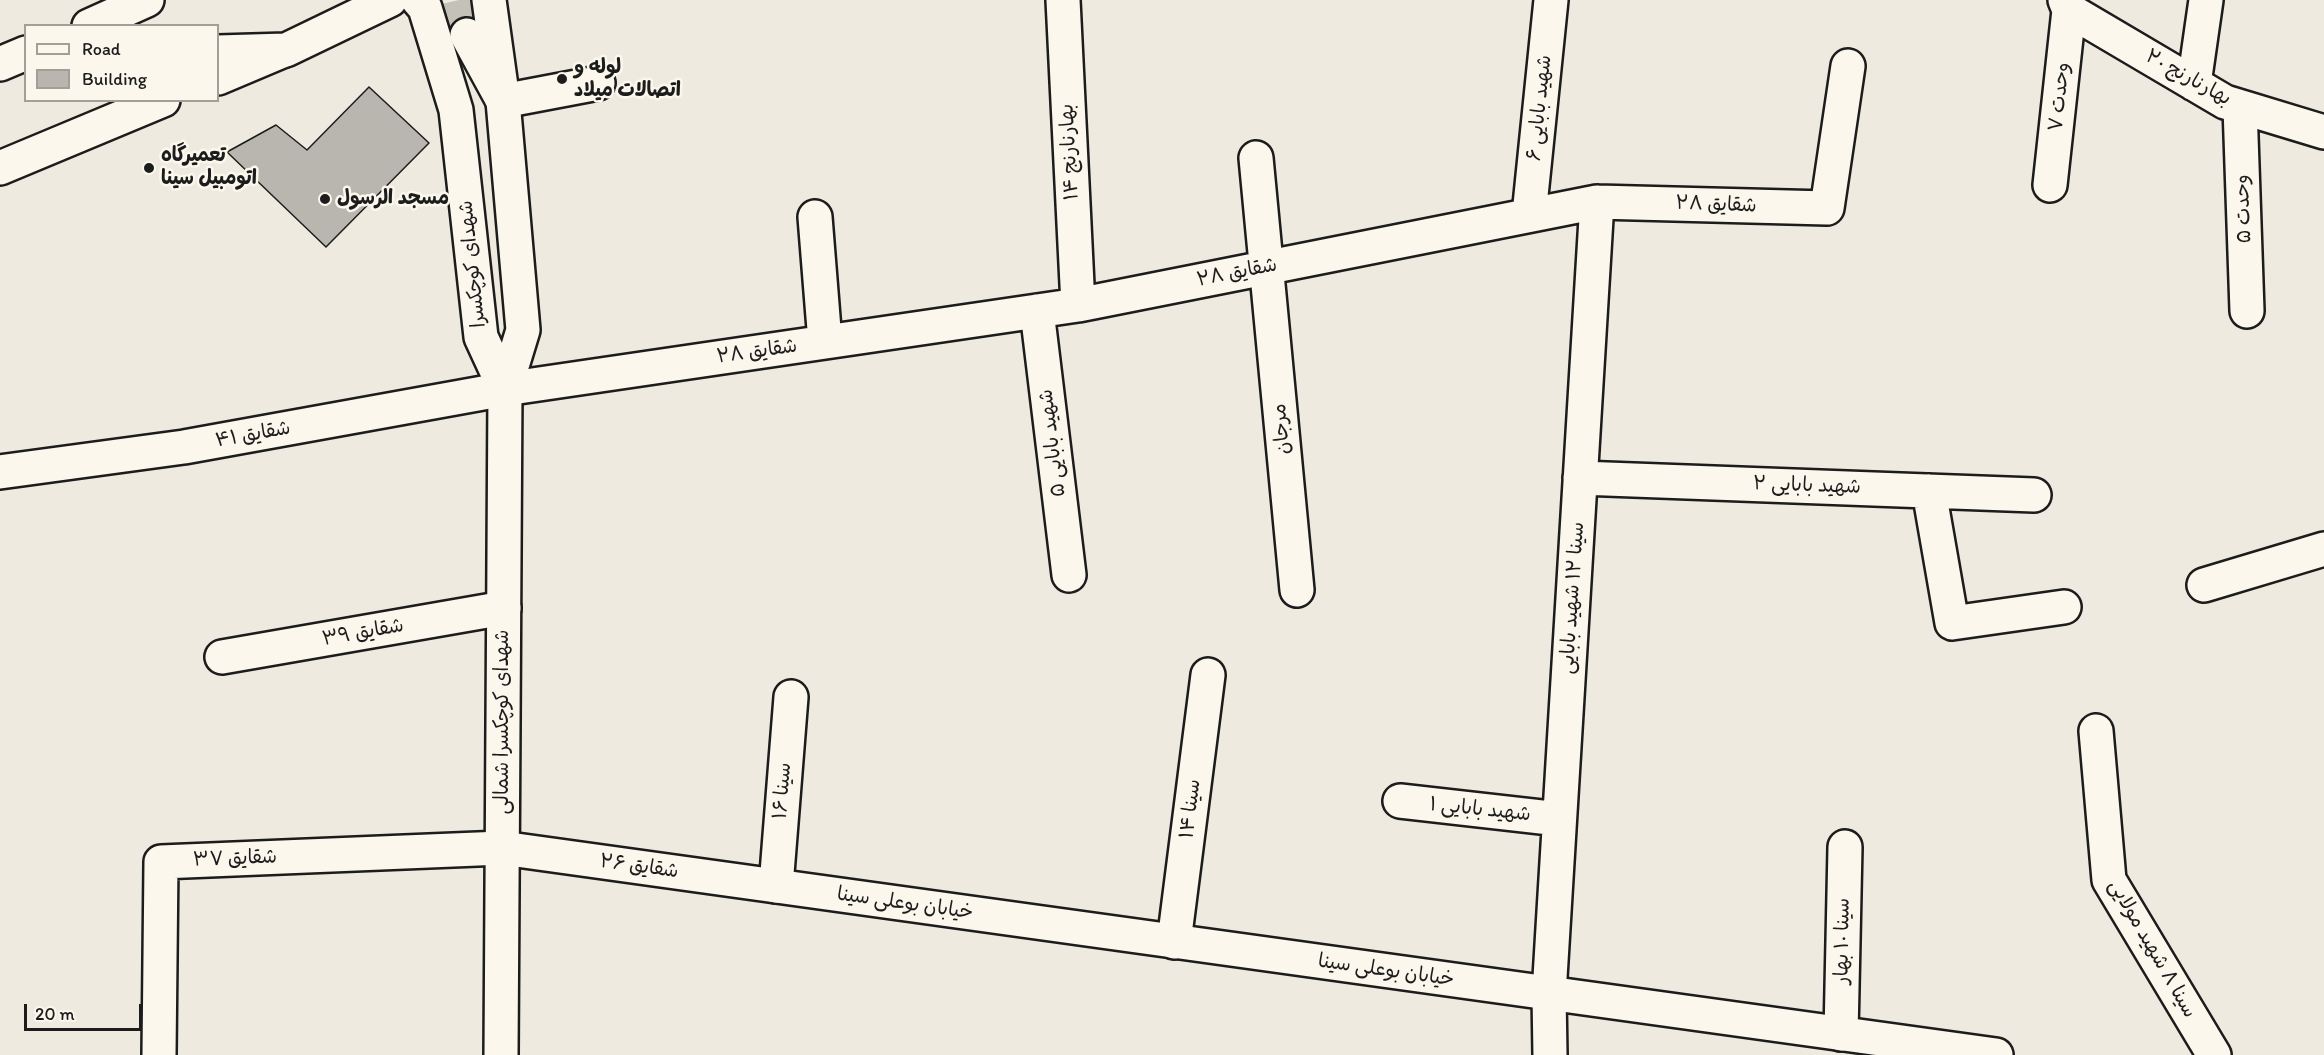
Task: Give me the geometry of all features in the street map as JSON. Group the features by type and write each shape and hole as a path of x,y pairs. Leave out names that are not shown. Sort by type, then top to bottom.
{"main road":[{"path":"93,24 147,0"},
{"path":"219,78 286,50 390,0"},
{"name":"شهدای کوچکسرا","path":"418,0 425,8 456,110 481,338 505,389"},
{"path":"489,0 503,101 523,330 505,389"},
{"name":"بهارنارنج ۱۴","path":"1063,0 1078,304"},
{"name":"شهید بابایی ۶","path":"1528,215 1551,0"},
{"path":"2194,84 2206,0"},
{"name":"بهارنارنج ۲۰","path":"2067,5 2225,102 2324,132"},
{"name":"وحدت ۷","path":"2050,185 2067,5"},
{"path":"456,110 467,35 503,101"},
{"path":"219,52 286,50"},
{"path":"0,64 24,54"},
{"name":"شقایق ۲۸","path":"505,389 1078,304 1597,202 1827,208 1848,66"},
{"path":"0,73 24,70"},
{"path":"503,101 598,83"},
{"path":"0,168 158,102"},
{"name":"وحدت ۵","path":"2240,107 2247,310"},
{"name":"مرجان","path":"1256,158 1297,590"},
{"name":"سینا ۱۲ شهید بابایی","path":"1550,1055 1549,994 1597,202"},
{"path":"815,217 825,342"},
{"name":"شهید بابایی ۵","path":"1036,311 1069,575"},
{"name":"شقایق ۴۱","path":"0,472 184,447 505,389"},
{"name":"شهدای کوچکسرا شمالی","path":"501,1055 505,389"},
{"name":"شهید بابایی ۲","path":"1580,478 2034,495"},
{"path":"1929,491 1952,623 2064,607"},
{"path":"2204,585 2324,549"},
{"name":"شقایق ۳۹","path":"222,657 504,608"},
{"name":"سینا ۱۴","path":"1174,942 1208,675"},
{"name":"سینا ۱۶","path":"776,886 791,697"},
{"name":"سینا ۸ شهید مولایی","path":"2096,731 2109,880 2214,1055"},
{"name":"شهید بابایی ۱","path":"1400,801 1559,819"},
{"name":"سینا ۱۰ بهار","path":"1841,1034 1845,847"},
{"name":"شقایق ۲۶","path":"502,848 776,886"},
{"name":"شقایق ۳۷","path":"159,1055 161,862 502,848"},
{"name":"خیابان بوعلی سینا","path":"776,886 1996,1055"}],"building":[{"name":"مسجد الرسول","path":"369,87 429,143 326,247 227,152 276,125 307,150"}],"tunnel":[{"path":"459,0 467,35"}],"place":[{"name":"لوله و اتصالات میلاد","path":"562,79"},
{"name":"تعمیرگاه اتومبیل سینا","path":"149,168"},
{"name":"مسجد الرسول","path":"325,199"}]}
